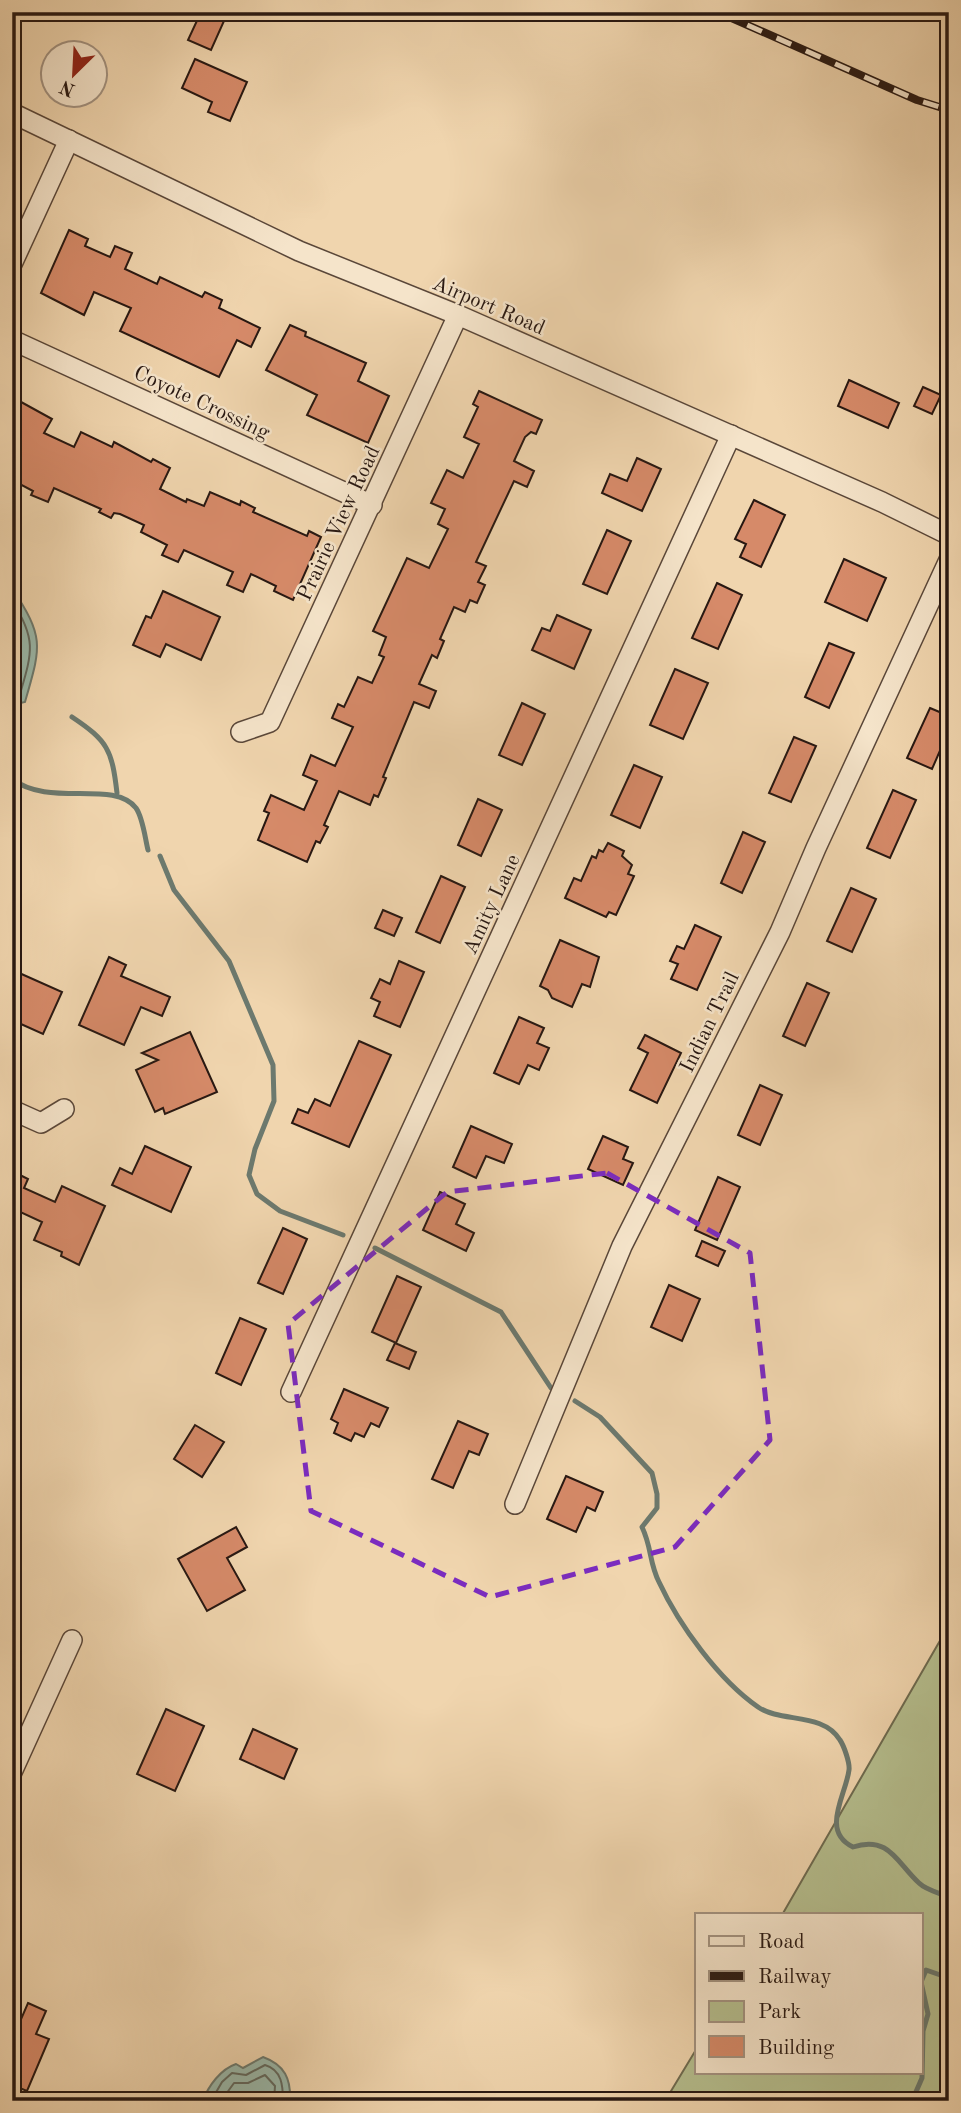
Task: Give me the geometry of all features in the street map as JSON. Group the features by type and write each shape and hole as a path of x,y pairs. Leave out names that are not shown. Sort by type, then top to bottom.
{"street":[{"name":"Airport Road","path":"12,113 299,251 458,315 731,435 949,535"},
{"path":"12,264 69,140"},
{"name":"Prairie View Road","path":"241,732 270,722 458,315"},
{"name":"Coyote Crossing","path":"12,340 372,505"},
{"name":"Amity Lane","path":"291,1392 731,435"},
{"name":"Indian Trail","path":"515,1504 622,1246 780,932 949,560"},
{"path":"12,1110 41,1123 64,1109"},
{"path":"12,1772 72,1640"}],"highlighted area":[{"path":"607,1173 750,1253 770,1440 675,1547 490,1597 311,1511 288,1324 447,1192"}],"green space":[{"path":"949,1625 949,2101 665,2101 695,2051 695,2074 922,2074 922,1913 783,1913"}],"water":[{"path":"12,588 35,631 37,655 25,702 12,705"},
{"path":"263,2057 277,2064 285,2074 290,2101 203,2101 212,2084 225,2070 236,2064 243,2068"}],"building":[{"path":"201,12 228,12 211,50 188,40"},
{"path":"195,59 247,82 230,121 208,112 212,102 182,88"},
{"path":"69,230 88,239 85,246 110,257 115,246 132,253 125,269 157,284 160,277 202,297 205,292 222,300 219,308 260,328 251,347 237,340 219,377 120,331 131,308 94,292 84,315 41,293"},
{"path":"290,325 306,332 305,336 366,363 358,381 389,396 368,443 307,415 317,395 266,370"},
{"path":"849,380 899,403 888,428 838,406"},
{"path":"923,387 941,395 932,414 914,406"},
{"path":"479,391 542,420 536,434 531,432 525,437 514,461 534,471 527,487 514,481 476,562 486,566 478,582 485,585 477,603 470,600 465,612 454,607 440,639 444,641 437,658 432,655 419,684 436,691 429,708 414,702 383,777 386,778 378,797 374,795 370,805 339,791 324,825 328,827 320,843 316,841 307,862 258,840 269,813 264,811 271,795 304,810 317,781 303,775 311,755 335,766 353,727 332,718 338,704 344,707 358,677 372,683 384,657 379,655 386,637 373,631 407,558 429,568 448,529 438,524 445,509 431,503 447,470 463,478 479,444 464,437 478,407 473,404"},
{"path":"12,397 52,419 44,433 74,447 81,432 112,447 114,442 151,462 153,459 170,468 160,489 186,502 187,499 204,506 210,492 240,505 241,501 255,508 253,512 307,536 309,531 321,537 293,600 274,591 276,586 251,574 243,592 227,585 233,572 184,550 178,562 162,555 167,545 141,532 144,525 120,514 114,513 111,518 99,512 101,509 54,488 48,502 31,495 33,491 12,480"},
{"path":"637,458 661,469 642,511 602,493 610,474 627,481"},
{"path":"754,500 785,515 761,567 740,557 746,544 735,539"},
{"path":"607,530 631,541 607,594 583,584"},
{"path":"844,559 886,578 867,621 825,602"},
{"path":"717,583 742,595 718,649 692,638"},
{"path":"163,591 220,617 201,660 166,644 160,657 133,645 146,616 151,618"},
{"path":"557,615 591,630 574,669 532,650 542,628 550,631"},
{"path":"829,643 854,653 829,708 805,697"},
{"path":"675,669 708,683 683,739 650,725"},
{"path":"522,703 545,714 522,765 499,755"},
{"path":"930,708 949,716 949,730 932,769 907,758"},
{"path":"794,737 816,746 791,802 769,793"},
{"path":"634,765 662,777 640,828 611,815"},
{"path":"893,790 916,800 890,858 867,848"},
{"path":"478,799 502,810 481,856 458,845"},
{"path":"743,832 765,842 742,893 721,883"},
{"path":"608,843 624,851 622,856 632,865 628,874 634,876 616,915 609,912 606,917 565,898 574,878 581,881 592,856 596,858 599,850 603,852"},
{"path":"441,876 465,887 440,943 416,932"},
{"path":"851,888 876,899 852,952 827,941"},
{"path":"383,910 402,918 394,936 375,928"},
{"path":"695,925 721,937 697,990 671,979 678,964 670,961 677,946 684,949"},
{"path":"560,940 599,957 590,987 582,984 572,1007 552,998 548,990 540,986"},
{"path":"109,957 126,965 121,976 170,997 162,1016 141,1007 124,1045 79,1025"},
{"path":"399,961 424,972 400,1027 374,1016 380,1002 371,998 380,979 390,984"},
{"path":"17,972 62,992 43,1034 12,1020 12,983"},
{"path":"807,983 829,993 805,1046 783,1036"},
{"path":"519,1017 544,1028 537,1043 549,1048 539,1070 528,1065 519,1084 494,1073"},
{"path":"190,1032 217,1092 165,1114 163,1108 155,1112 136,1070 158,1060 142,1053"},
{"path":"645,1035 681,1053 657,1103 630,1090 648,1053 638,1048"},
{"path":"359,1041 391,1055 349,1147 292,1123 298,1109 308,1113 315,1099 330,1106"},
{"path":"760,1085 782,1095 760,1145 738,1135"},
{"path":"471,1126 512,1144 504,1163 486,1156 476,1178 453,1167"},
{"path":"603,1136 628,1147 623,1159 633,1163 623,1185 588,1169"},
{"path":"145,1146 191,1167 171,1212 112,1185 120,1168 132,1174"},
{"path":"12,1171 28,1179 24,1188 55,1202 62,1186 105,1206 79,1265 61,1256 62,1252 34,1240 42,1222 14,1209 12,1213"},
{"path":"718,1177 740,1187 717,1240 695,1230"},
{"path":"440,1192 465,1204 456,1224 474,1233 466,1251 423,1230"},
{"path":"283,1228 307,1239 283,1294 258,1283"},
{"path":"702,1241 725,1251 718,1266 696,1256"},
{"path":"397,1276 421,1287 396,1343 372,1332"},
{"path":"669,1285 700,1299 682,1341 651,1327"},
{"path":"240,1318 266,1329 241,1385 216,1373"},
{"path":"395,1343 416,1352 409,1369 387,1360"},
{"path":"344,1389 388,1408 379,1427 371,1423 364,1437 355,1433 351,1441 334,1433 338,1423 331,1419"},
{"path":"458,1421 488,1434 479,1455 469,1451 453,1488 432,1479"},
{"path":"195,1425 224,1442 202,1477 174,1459"},
{"path":"566,1476 603,1492 595,1511 587,1507 576,1532 547,1519"},
{"path":"236,1527 247,1547 227,1558 245,1590 207,1611 178,1559"},
{"path":"166,1709 204,1726 175,1791 137,1774"},
{"path":"253,1729 297,1749 284,1779 240,1759"},
{"path":"28,2003 46,2011 36,2034 49,2039 27,2091 12,2085 12,2040"}],"waterway":[{"path":"72,717 94,733 106,748 113,766 117,793"},
{"path":"12,779 44,792 112,795 126,800 138,812 148,850"},
{"path":"160,856 174,890 229,961 273,1065 274,1101 255,1149 249,1175 257,1194 280,1211 343,1235"},
{"path":"375,1248 501,1312 551,1388"},
{"path":"575,1401 600,1417 652,1473 657,1508 642,1527 654,1568 667,1599 701,1651 743,1696 758,1707 767,1712 823,1725 833,1731 840,1740 849,1767 836,1822 843,1840 853,1847 865,1844 884,1848 922,1885 949,1897"},
{"path":"922,1980 926,1970 949,1978"},
{"path":"912,2101 922,2078 923,2031 928,2014 922,1987"}],"railway":[{"path":"718,12 917,100 949,110"}]}
